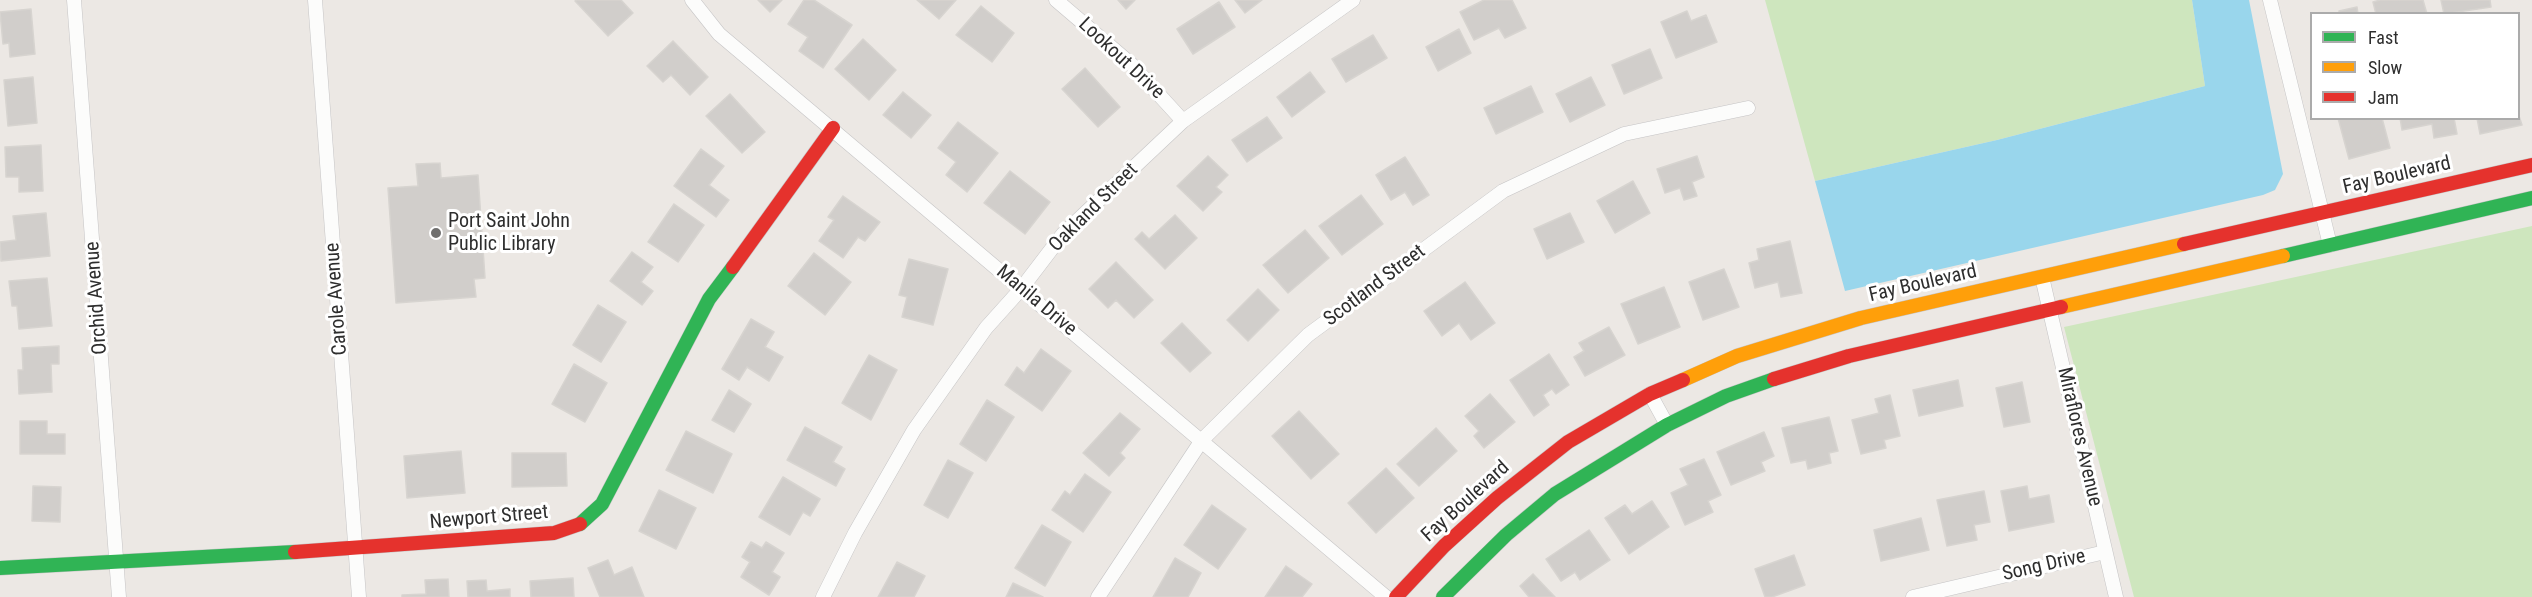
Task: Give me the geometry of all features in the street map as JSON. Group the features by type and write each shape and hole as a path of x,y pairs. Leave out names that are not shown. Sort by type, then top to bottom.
{"main road":[{"name":"Newport Street","path":"0,568 355,549 554,534 579,525 602,504 709,299 833,128"},
{"name":"Fay Boulevard","path":"1396,597 1444,546 1497,498 1568,441 1650,394 1737,356 1849,322 2532,165"},
{"path":"1443,597 1506,536 1555,494 1667,425 1726,396 1787,374 1850,356 2532,198"}],"street":[{"name":"Orchid Avenue","path":"74,0 119,597"},
{"name":"Carole Avenue","path":"315,0 359,597"},
{"name":"Manila Drive","path":"692,0 719,33 1386,597"},
{"name":"Lookout Drive","path":"1056,0 1131,63 1182,121"},
{"name":"Oakland Street","path":"823,597 855,533 914,430 986,328 1021,289 1063,234 1182,121 1353,0"},
{"path":"2270,0 2330,245"},
{"name":"Scotland Street","path":"1098,597 1202,440 1308,335 1503,191 1624,134 1748,108"},
{"name":"Miraflores Avenue","path":"2042,277 2116,597"},
{"path":"1650,394 1667,425"},
{"name":"Song Drive","path":"1913,597 2105,552"}],"green space":[{"path":"1765,0 2192,0 2205,86 1997,140 1815,181"},
{"path":"2532,226 2532,597 2134,597 2064,327"}],"water":[{"path":"2192,0 2249,0 2283,174 2275,190 2263,195 1845,291 1815,181 1997,140 2205,86"}],"building":[{"path":"621,0 633,13 608,36 575,1"},
{"path":"758,0 782,0 770,12"},
{"path":"804,0 814,0 852,25 823,68 799,51 808,37 788,24"},
{"path":"917,0 956,0 939,19"},
{"path":"1118,0 1135,0 1126,9"},
{"path":"1235,0 1262,0 1245,13"},
{"path":"1484,0 1512,0 1526,28 1505,38 1499,28 1474,40 1460,12"},
{"path":"2423,0 2426,12 2376,12 2373,2"},
{"path":"2441,0 2490,0 2491,7 2444,12"},
{"path":"1219,2 1235,27 1193,54 1177,29"},
{"path":"981,6 1014,33 992,62 956,35"},
{"path":"2357,7 2358,12 2339,12"},
{"path":"31,9 35,54 10,57 9,43 3,44 0,12"},
{"path":"1687,11 1691,21 1706,15 1717,42 1676,58 1661,22"},
{"path":"1459,29 1471,53 1438,71 1426,47"},
{"path":"1373,35 1387,58 1346,82 1332,59"},
{"path":"863,39 896,70 869,100 835,69"},
{"path":"673,41 708,77 690,95 671,75 663,82 647,66"},
{"path":"1650,49 1662,78 1624,94 1612,65"},
{"path":"1085,68 1120,107 1098,127 1062,89"},
{"path":"1310,72 1325,92 1292,117 1277,97"},
{"path":"33,77 37,123 8,126 4,80"},
{"path":"1591,77 1605,105 1570,122 1556,94"},
{"path":"1531,86 1543,112 1496,134 1484,108"},
{"path":"903,92 931,115 911,138 883,115"},
{"path":"730,94 765,132 742,153 706,116"},
{"path":"1267,117 1282,138 1247,162 1232,140"},
{"path":"2520,119 2522,125 2480,134 2477,120"},
{"path":"2339,120 2383,120 2390,148 2349,159"},
{"path":"2400,120 2454,120 2457,134 2434,138 2432,124 2402,130"},
{"path":"958,122 998,153 967,192 946,175 956,162 938,148"},
{"path":"41,145 43,191 19,192 19,177 6,177 5,147"},
{"path":"701,149 724,166 709,185 729,200 716,217 674,186"},
{"path":"1208,156 1228,175 1216,187 1222,192 1203,211 1177,186"},
{"path":"1697,156 1704,177 1692,182 1697,196 1684,200 1680,188 1665,193 1657,169"},
{"path":"1405,157 1429,195 1413,205 1405,192 1391,200 1376,175"},
{"name":"Port Saint John Public Library","path":"440,163 441,178 478,175 485,278 474,279 476,297 396,303 388,188 418,186 416,164"},
{"path":"1010,171 1050,202 1025,234 984,203"},
{"path":"1633,181 1650,213 1615,233 1597,201"},
{"path":"1361,195 1383,224 1342,255 1319,226"},
{"path":"843,196 880,222 865,241 858,237 843,258 819,241 834,220 828,217"},
{"path":"674,204 704,225 678,262 648,242"},
{"path":"46,213 50,256 1,261 0,242 16,240 13,216"},
{"path":"1570,213 1584,242 1547,259 1534,229"},
{"path":"1175,215 1197,238 1165,269 1135,239 1142,232 1149,239"},
{"path":"1305,230 1329,258 1288,293 1263,265"},
{"path":"1790,241 1802,293 1781,297 1778,282 1755,288 1749,263 1759,260 1757,249"},
{"path":"632,252 653,267 641,282 653,291 642,305 610,281"},
{"path":"814,253 851,282 825,315 788,286"},
{"path":"909,259 948,269 933,325 902,317 907,297 899,295"},
{"path":"1116,262 1153,300 1134,318 1116,300 1108,308 1089,289"},
{"path":"1724,269 1739,307 1703,320 1689,282"},
{"path":"47,278 52,326 19,329 17,306 12,306 9,281"},
{"path":"1465,282 1495,323 1471,340 1459,323 1442,336 1424,311"},
{"path":"1664,287 1680,327 1638,344 1621,304"},
{"path":"1258,289 1279,310 1248,341 1227,320"},
{"path":"598,305 626,322 601,362 573,345"},
{"path":"751,319 774,332 765,347 783,357 769,381 747,367 739,380 722,369"},
{"path":"1182,323 1211,353 1190,372 1161,343"},
{"path":"1609,327 1625,355 1585,376 1574,357 1584,351 1579,343"},
{"path":"59,346 59,364 51,364 52,392 19,394 18,370 23,370 22,348"},
{"path":"1041,349 1071,371 1042,411 1005,385 1017,367 1024,373"},
{"path":"1549,354 1569,385 1556,394 1552,389 1543,395 1549,405 1534,416 1510,380"},
{"path":"869,355 897,370 871,420 842,403"},
{"path":"574,364 607,383 585,422 552,404"},
{"path":"1958,380 1963,406 1919,416 1913,390"},
{"path":"2022,382 2030,422 2004,427 1996,388"},
{"path":"729,390 751,404 734,432 712,420"},
{"path":"1490,394 1515,422 1484,448 1474,436 1479,431 1465,416"},
{"path":"1890,395 1900,436 1884,440 1886,448 1861,454 1852,420 1879,413 1875,399"},
{"path":"987,400 1014,417 986,461 960,444"},
{"path":"1299,411 1339,454 1311,479 1272,436"},
{"path":"1120,413 1140,429 1120,453 1125,458 1109,476 1083,453"},
{"path":"1829,417 1838,451 1829,453 1831,463 1808,469 1806,460 1791,463 1782,428"},
{"path":"20,421 47,421 47,434 65,434 65,454 20,454"},
{"path":"805,427 842,447 833,462 845,469 836,486 787,460"},
{"path":"1436,428 1457,451 1419,486 1397,464"},
{"path":"686,431 732,454 713,493 666,470"},
{"path":"1764,432 1774,456 1761,462 1765,471 1731,485 1717,452"},
{"path":"461,451 465,493 407,498 404,456"},
{"path":"512,453 566,453 567,486 512,487"},
{"path":"1704,459 1721,495 1708,501 1713,512 1685,525 1671,493 1688,485 1680,469"},
{"path":"948,460 973,473 948,518 924,505"},
{"path":"1386,468 1414,498 1376,533 1348,503"},
{"path":"1085,474 1111,492 1083,532 1052,510 1065,491 1070,495"},
{"path":"783,477 820,499 810,516 803,512 790,535 759,517"},
{"path":"33,486 61,487 60,522 32,521"},
{"path":"2027,486 2029,499 2049,495 2054,522 2009,531 2001,491"},
{"path":"659,490 696,508 676,549 639,531"},
{"path":"1984,491 1990,522 1974,525 1977,540 1947,546 1937,500"},
{"path":"1652,501 1669,527 1629,554 1605,518 1625,505 1632,514"},
{"path":"1212,505 1246,529 1218,569 1184,545"},
{"path":"1921,518 1929,550 1881,561 1874,530"},
{"path":"1042,525 1071,542 1045,586 1015,568"},
{"path":"1589,530 1610,560 1580,580 1575,572 1561,581 1546,559"},
{"path":"751,542 762,548 766,542 784,553 772,572 780,577 769,595 741,577 750,562 742,557"},
{"path":"1794,555 1805,585 1772,597 1765,597 1755,569"},
{"path":"1175,558 1201,573 1188,597 1153,597"},
{"path":"608,560 614,575 632,567 644,597 600,597 588,568"},
{"path":"897,562 925,576 914,597 878,597"},
{"path":"1286,566 1312,584 1302,597 1265,597"},
{"path":"1533,574 1555,597 1529,597 1520,586"},
{"path":"573,578 574,597 531,597 530,581"},
{"path":"448,579 449,597 402,597 402,595 426,594 425,580"},
{"path":"486,580 487,591 510,589 510,597 468,597 467,581"},
{"path":"1013,583 1043,597 1006,597"}],"traffic: fast":[{"path":"2283,256 2532,198"},
{"path":"580,524 602,504 709,299 733,267"},
{"path":"1443,597 1506,535 1555,494 1667,425 1726,396 1774,379"},
{"path":"0,568 295,552"}],"traffic: slow":[{"path":"1683,380 1737,356 1861,318 2184,244"},
{"path":"2061,307 2283,256"}],"traffic: jam":[{"path":"733,267 833,128"},
{"path":"2184,244 2532,165"},
{"path":"1774,379 1849,356 2061,307"},
{"path":"1396,597 1444,546 1497,498 1568,442 1650,394 1683,380"},
{"path":"295,552 554,533 580,524"}],"place":[{"name":"Port Saint John Public Library","path":"436,233"}]}
